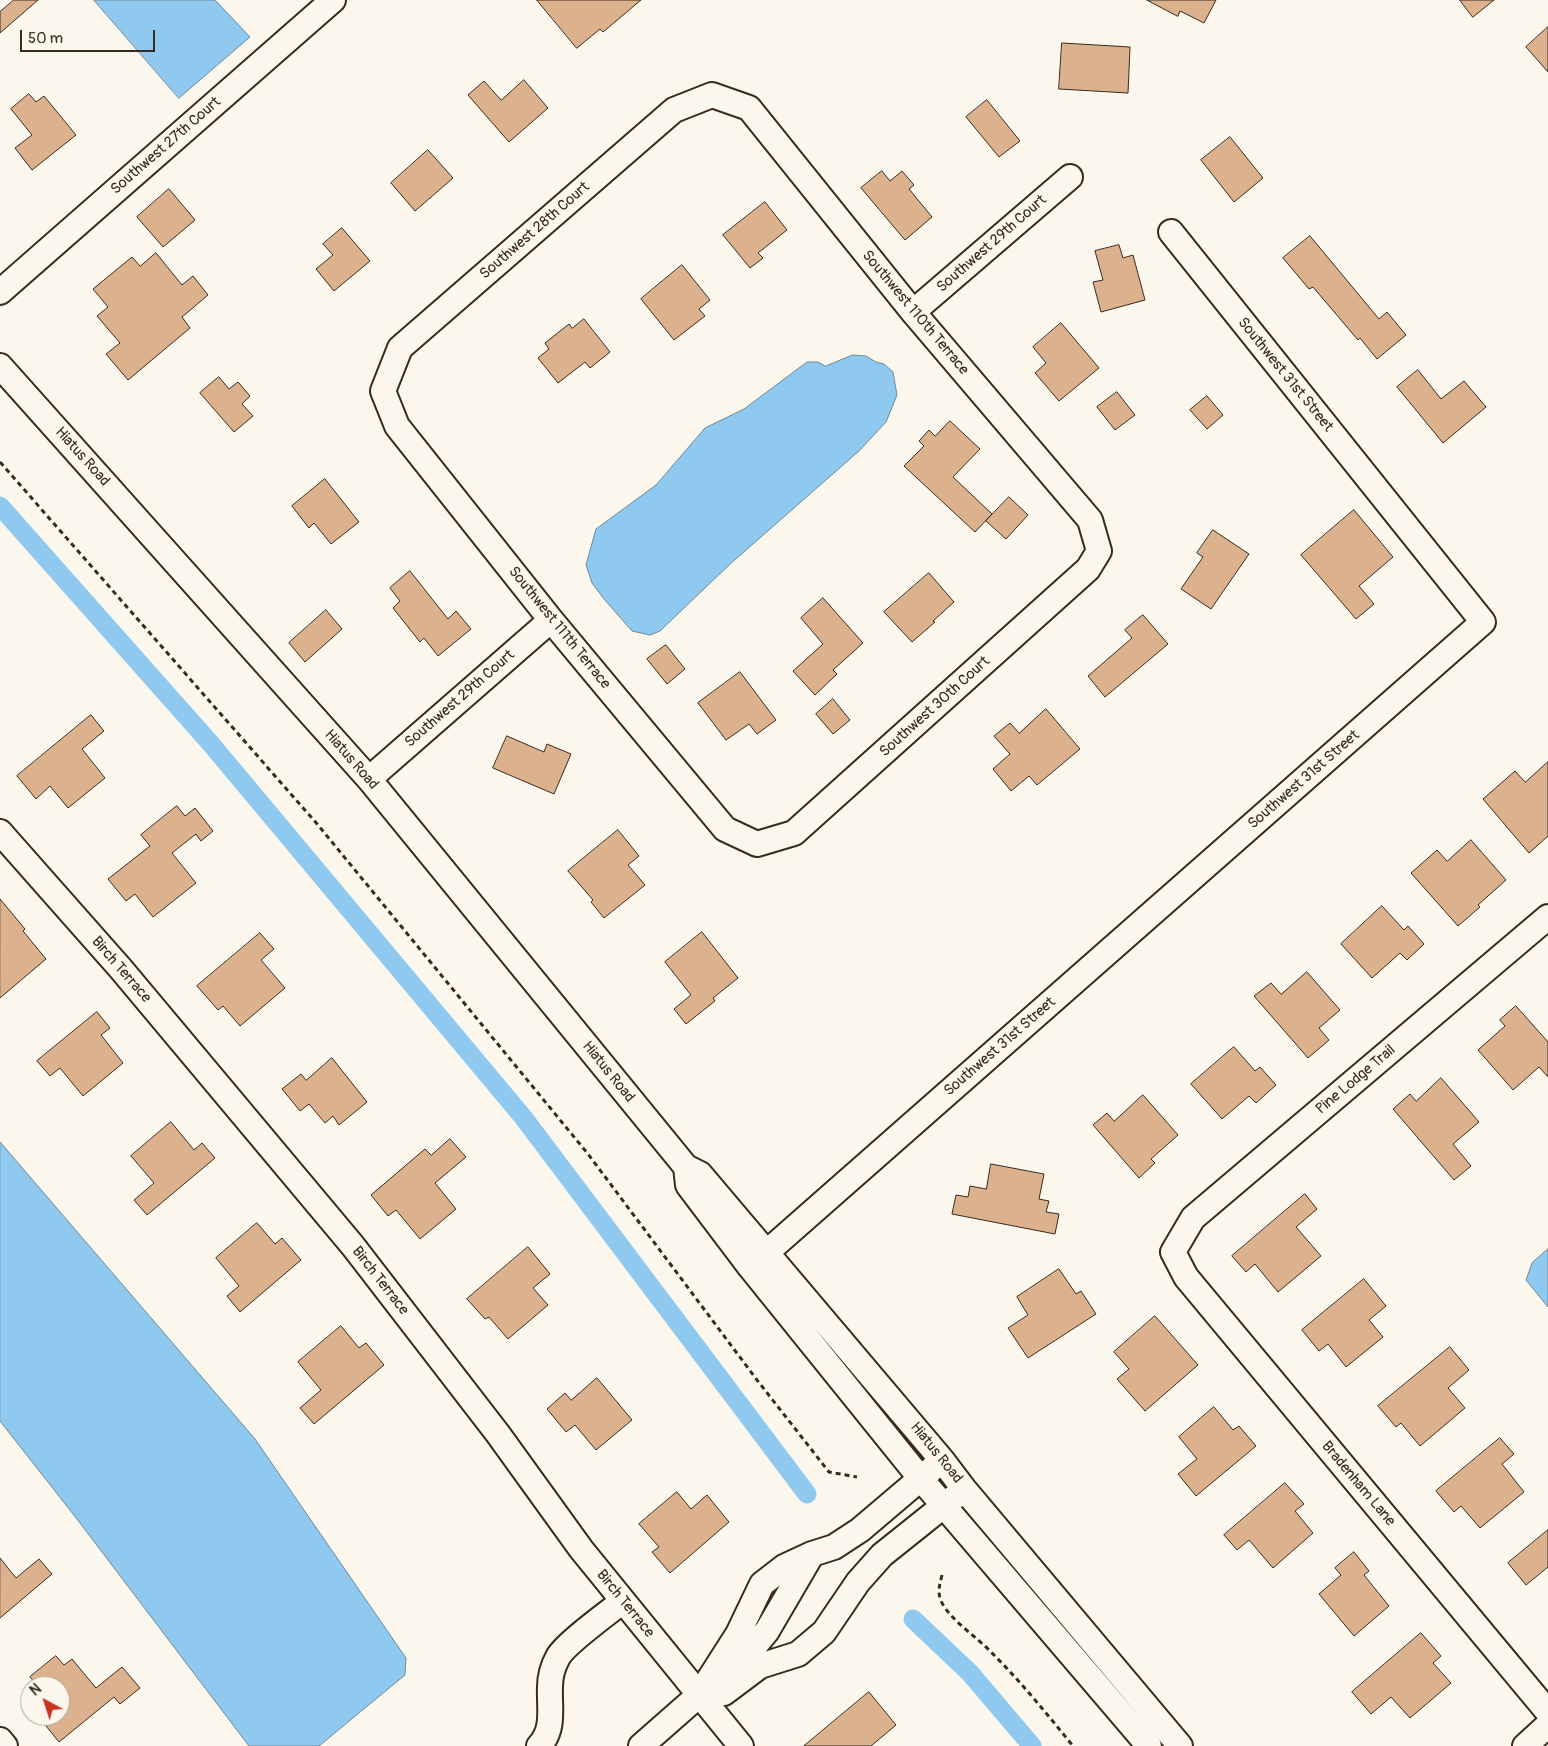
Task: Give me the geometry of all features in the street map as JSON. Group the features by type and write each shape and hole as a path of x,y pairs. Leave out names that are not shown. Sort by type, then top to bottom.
{"street":[{"name":"Southwest 27th Court","path":"0,292 332,0"},
{"name":"Southwest 110th Terrace","path":"712,95 749,108 913,312 1090,520 1099,551"},
{"name":"Southwest 28th Court","path":"383,391 400,348 674,110 712,95"},
{"name":"Southwest 29th Court","path":"913,312 1070,177"},
{"name":"Southwest 31st Street","path":"759,1260 1483,622 1171,232"},
{"name":"Hiatus Road","path":"0,366 369,778 686,1168 688,1185 942,1460 964,1489 1180,1746"},
{"name":"Southwest 111th Terrace","path":"383,391 397,426 551,620 725,829 757,844"},
{"name":"Southwest 30th Court","path":"757,844 794,833 1088,569 1099,551"},
{"name":"Southwest 29th Court","path":"369,778 551,620"},
{"name":"Birch Terrace","path":"0,832 121,969 353,1246 498,1434 581,1549 742,1746"},
{"name":"Pine Lodge Trail","path":"1173,1252 1193,1218 1548,917"},
{"name":"Bradenham Lane","path":"1173,1252 1186,1277 1548,1712"},
{"name":"Hiatus Road","path":"759,1260 921,1478 1149,1746"},
{"path":"641,1746 700,1695 738,1634 762,1584 784,1567 812,1554 834,1547 860,1530 942,1460"},
{"path":"700,1695 724,1693 760,1666 798,1654 824,1632 858,1582 882,1555 964,1489"},
{"path":"714,1673 748,1654 767,1631 812,1554"},
{"path":"539,1746 544,1741 549,1729 551,1674 559,1654 623,1601"},
{"path":"767,1631 798,1654"},
{"path":"1525,1746 1548,1724"},
{"path":"0,1740 5,1746"}],"path":[{"path":"0,462 318,825 588,1154 829,1472 857,1477"},
{"path":"942,1575 938,1591 942,1602 956,1619 1027,1690 1073,1746"}],"water":[{"path":"94,0 215,0 250,37 179,98"},
{"path":"853,355 866,356 884,364 893,372 897,395 886,422 859,451 729,565 660,631 650,635 632,631 592,583 586,565 596,529 656,485 705,428 744,409 807,362 818,362 825,366"},
{"path":"0,1142 255,1439 406,1658 405,1675 319,1746 249,1746 77,1519 0,1421"},
{"path":"1548,1249 1548,1307 1526,1280 1532,1263"}],"building":[{"path":"14,0 38,0 0,33 0,12"},
{"path":"537,0 641,0 603,32 600,29 577,48"},
{"path":"1147,0 1216,0 1204,23 1180,11 1178,16"},
{"path":"1460,0 1494,0 1473,17"},
{"path":"1548,27 1548,72 1526,47"},
{"path":"1062,43 1130,47 1128,93 1059,89"},
{"path":"524,80 548,108 509,142 468,95 484,81 501,100"},
{"path":"29,94 36,102 44,96 76,135 32,170 15,148 32,135 11,109"},
{"path":"987,100 1020,141 999,157 966,117"},
{"path":"1230,137 1263,178 1234,202 1201,160"},
{"path":"428,150 453,178 415,211 391,183"},
{"path":"882,171 890,181 902,171 914,185 909,189 932,217 905,240 861,188"},
{"path":"169,189 195,220 163,247 137,217"},
{"path":"765,202 787,230 758,253 763,258 750,268 723,235"},
{"path":"342,228 370,261 334,291 316,269 333,255 323,244"},
{"path":"1310,236 1379,319 1387,312 1406,335 1377,359 1360,338 1358,340 1313,287 1309,289 1283,258"},
{"path":"1119,245 1123,258 1133,255 1145,300 1101,312 1093,282 1103,280 1095,251"},
{"path":"156,253 182,285 193,276 208,295 182,317 190,328 128,380 106,354 120,343 97,316 108,307 93,289 132,257 140,266"},
{"path":"682,265 710,300 699,309 705,316 674,340 641,299"},
{"path":"584,319 610,352 590,368 585,362 558,383 538,358 549,349 545,343 569,324 572,328"},
{"path":"1061,323 1099,368 1059,401 1035,373 1046,363 1033,347"},
{"path":"1418,370 1441,399 1464,381 1486,407 1443,443 1397,387"},
{"path":"219,377 229,389 238,382 250,396 242,404 253,416 234,432 200,393"},
{"path":"1117,392 1135,415 1115,430 1097,407"},
{"path":"1207,396 1223,415 1207,429 1190,410"},
{"path":"950,421 980,449 953,477 992,514 975,532 904,466 924,446 919,441 929,430 935,436"},
{"path":"325,479 359,522 331,544 314,523 309,528 292,506"},
{"path":"1009,497 1028,515 1006,539 986,521"},
{"path":"1354,510 1393,557 1359,586 1374,604 1356,619 1301,555"},
{"path":"1213,530 1249,554 1211,609 1181,589 1203,557 1197,553"},
{"path":"410,571 448,619 456,611 471,629 438,656 424,638 420,642 393,608 400,601 390,588"},
{"path":"929,573 954,602 912,642 884,612"},
{"path":"823,598 863,643 833,670 837,674 815,695 793,671 823,644 801,618"},
{"path":"326,610 342,629 305,662 289,643"},
{"path":"1143,615 1168,644 1105,697 1088,676 1132,638 1125,630"},
{"path":"666,645 685,669 667,684 647,659"},
{"path":"740,672 776,720 757,734 749,724 726,740 698,703"},
{"path":"833,699 850,720 833,734 816,714"},
{"path":"1046,709 1080,749 1037,785 1029,776 1011,791 993,769 1010,754 994,736 1010,723 1019,733"},
{"path":"91,715 104,731 82,749 105,778 68,808 50,786 36,799 17,776"},
{"path":"507,736 544,752 547,744 571,754 554,794 493,768"},
{"path":"1548,762 1548,836 1529,853 1483,799 1515,771 1525,782"},
{"path":"177,806 185,816 195,808 213,831 201,841 196,834 172,853 196,883 153,917 135,894 126,901 108,879 150,846 141,835"},
{"path":"618,830 639,856 628,865 645,885 604,918 591,902 593,900 568,871"},
{"path":"1471,840 1506,880 1478,905 1480,907 1458,926 1411,873 1437,850 1447,861"},
{"path":"0,899 25,929 23,931 46,959 0,998"},
{"path":"1382,906 1404,930 1408,926 1424,944 1407,960 1400,953 1372,978 1341,944"},
{"path":"702,932 738,978 713,998 715,1001 686,1024 674,1009 691,995 665,962"},
{"path":"260,933 274,949 261,960 285,988 240,1026 223,1006 218,1010 197,986"},
{"path":"1307,972 1340,1010 1319,1028 1329,1040 1308,1058 1254,996 1271,983 1281,994"},
{"path":"1516,1006 1548,1042 1548,1077 1539,1067 1513,1090 1478,1050 1505,1026 1500,1020"},
{"path":"97,1012 110,1028 101,1035 123,1063 83,1096 60,1068 50,1076 37,1061"},
{"path":"1234,1047 1255,1071 1260,1067 1276,1085 1256,1103 1249,1096 1222,1119 1191,1084"},
{"path":"332,1058 367,1102 339,1125 333,1116 325,1123 309,1104 300,1111 282,1089 301,1074 306,1080"},
{"path":"1441,1078 1479,1122 1453,1144 1471,1166 1454,1180 1393,1109 1410,1094 1416,1101"},
{"path":"1143,1095 1178,1135 1151,1159 1155,1163 1139,1178 1093,1125 1107,1113 1114,1121"},
{"path":"171,1122 194,1150 202,1143 215,1158 147,1215 134,1200 154,1183 131,1156"},
{"path":"450,1139 466,1157 435,1183 456,1209 420,1239 396,1210 388,1216 371,1195 425,1149 431,1155"},
{"path":"991,1164 1044,1174 1039,1199 1049,1201 1046,1212 1059,1214 1055,1234 952,1214 956,1195 968,1197 970,1186 986,1189"},
{"path":"1305,1194 1317,1209 1296,1227 1321,1256 1278,1292 1255,1264 1246,1272 1232,1256"},
{"path":"257,1223 275,1244 282,1238 301,1260 240,1312 227,1296 239,1286 216,1258"},
{"path":"528,1247 550,1274 533,1288 548,1305 508,1339 489,1317 485,1319 467,1299"},
{"path":"1059,1269 1076,1294 1081,1291 1096,1314 1028,1358 1008,1328 1028,1315 1017,1297"},
{"path":"1364,1279 1386,1306 1369,1320 1383,1337 1346,1367 1328,1344 1319,1351 1302,1330"},
{"path":"1155,1316 1198,1365 1145,1411 1117,1379 1129,1369 1114,1352"},
{"path":"341,1326 359,1348 366,1343 384,1365 314,1424 300,1408 321,1390 298,1362"},
{"path":"1450,1347 1469,1370 1448,1388 1465,1408 1420,1446 1401,1423 1396,1427 1378,1406"},
{"path":"597,1378 632,1420 596,1450 575,1425 566,1432 547,1409 565,1393 571,1400"},
{"path":"1214,1407 1233,1430 1239,1426 1256,1446 1196,1496 1178,1474 1197,1459 1179,1437"},
{"path":"1500,1438 1514,1454 1502,1464 1524,1492 1480,1528 1461,1506 1454,1512 1436,1491"},
{"path":"1285,1483 1304,1504 1295,1511 1313,1533 1273,1568 1249,1540 1237,1550 1224,1535"},
{"path":"677,1492 691,1509 707,1495 729,1522 670,1573 652,1552 659,1547 639,1524"},
{"path":"1548,1530 1548,1567 1526,1585 1508,1563"},
{"path":"1354,1552 1369,1571 1364,1575 1389,1606 1354,1636 1319,1594 1341,1575 1335,1568"},
{"path":"0,1558 16,1578 39,1559 52,1574 0,1618"},
{"path":"1421,1633 1441,1656 1433,1663 1451,1683 1410,1718 1391,1697 1371,1714 1352,1692"},
{"path":"56,1656 64,1665 72,1659 96,1688 122,1667 140,1688 120,1704 114,1697 59,1742 46,1726 70,1726 70,1676 31,1676"},
{"path":"869,1692 896,1725 871,1746 804,1746"}],"waterway":[{"path":"0,506 211,744 523,1117 807,1494"},
{"path":"913,1619 970,1673 1032,1746"}]}
